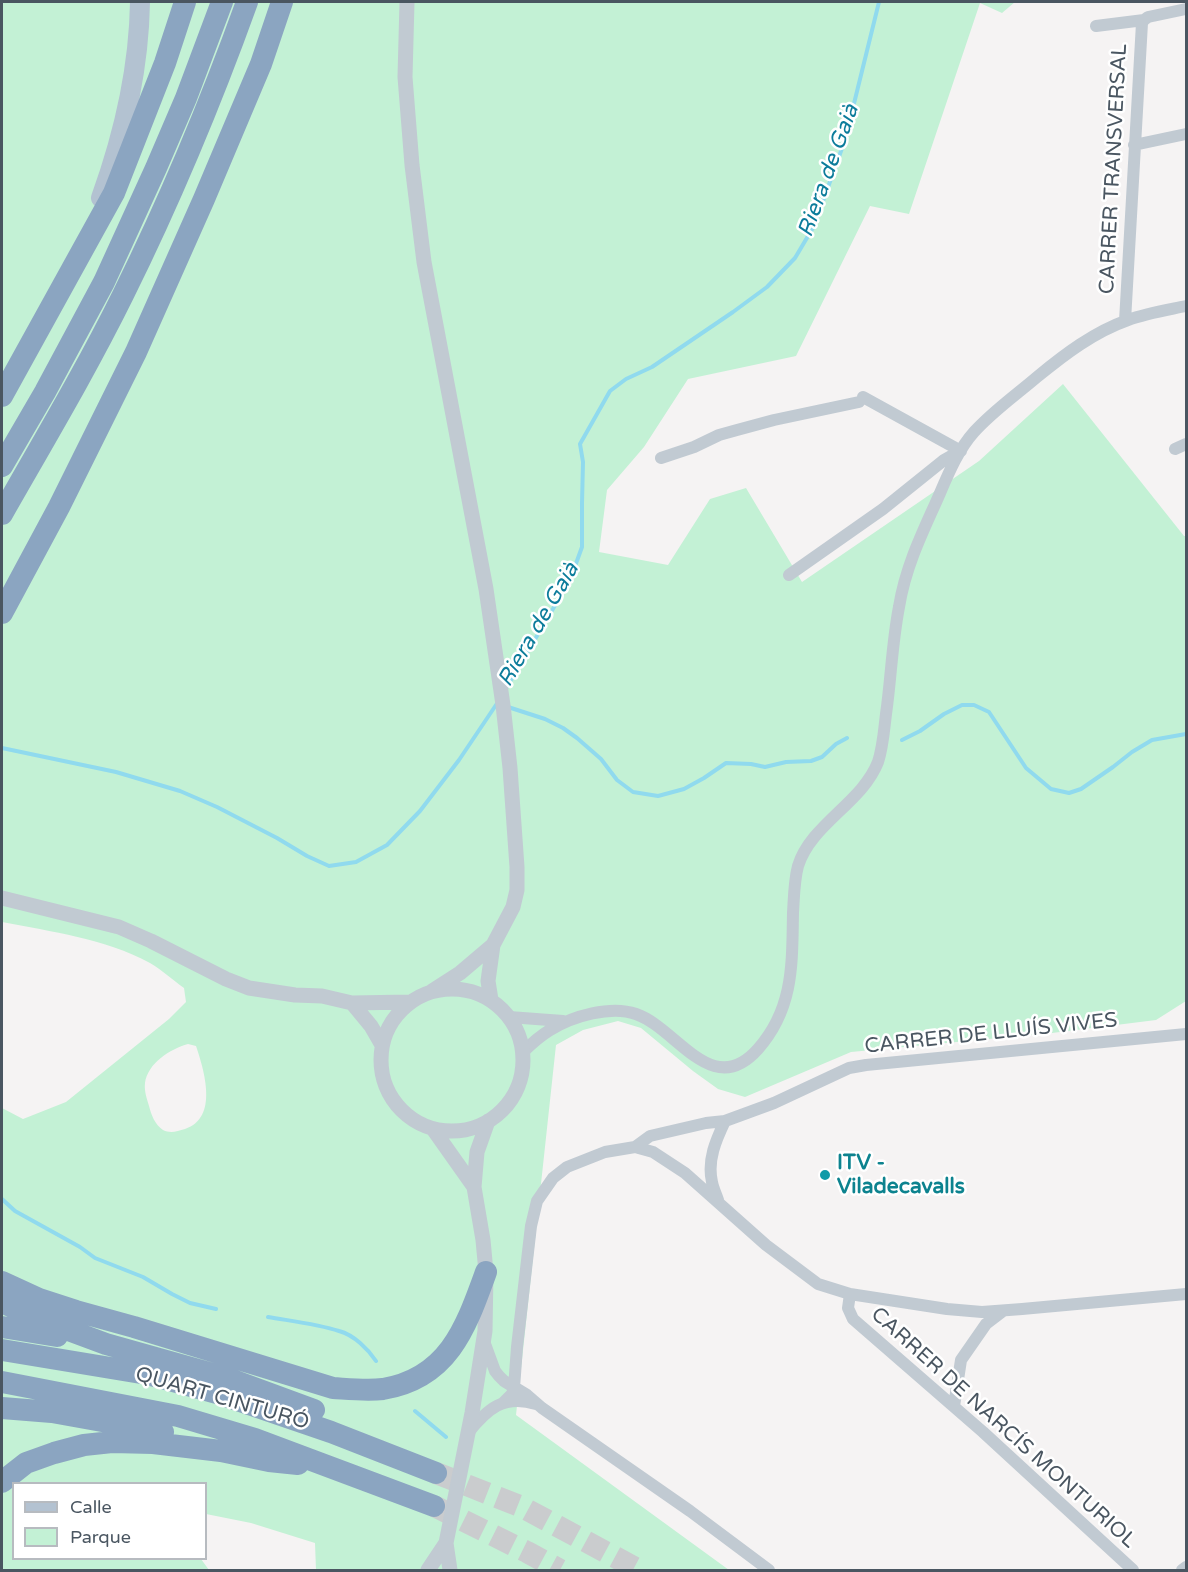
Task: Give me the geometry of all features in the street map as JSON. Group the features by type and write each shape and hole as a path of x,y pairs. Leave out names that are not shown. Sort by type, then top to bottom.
{"highway":[{"path":"2,396 114,193 165,63 185,2"},
{"path":"2,466 104,282 183,104 222,2"},
{"path":"2,514 122,296 177,180 247,2"},
{"path":"2,613 59,507 136,352 261,64 282,2"},
{"path":"2,1282 39,1299 76,1311 333,1388 358,1390 384,1389 415,1380 439,1364 458,1336 486,1272"},
{"path":"2,1302 36,1318 106,1344 226,1378 316,1411 344,1425 388,1454"},
{"path":"2,1327 106,1344"},
{"name":"QUART CINTURÓ","path":"2,1350 147,1374 220,1394 331,1432 436,1473"},
{"name":"QUART CINTURÓ","path":"2,1382 178,1416 255,1439 434,1506"},
{"path":"2,1408 52,1412 246,1449 291,1453"},
{"path":"2,1482 26,1463 84,1445 112,1442 153,1443 221,1451 269,1461 329,1467"}],"main road":[{"path":"80,253 109,177 121,132 138,47 140,2"},
{"path":"261,64 286,2"}],"street":[{"path":"407,2 405,77 412,165 424,262 486,589 510,768 517,873 515,899 509,916 493,945 460,974 409,1002 393,1018 382,1045 381,1068 389,1095 400,1109 423,1125 444,1131 478,1126 506,1106 515,1091 521,1075 522,1053 518,1033 501,1008 480,994 450,988 432,991"},
{"path":"1096,26 1144,20 1172,7 1186,9"},
{"name":"CARRER TRANSVERSAL","path":"1125,321 1134,145 1144,20"},
{"path":"1134,145 1186,134"},
{"path":"509,1017 567,1021 607,1011 627,1011 649,1019 704,1063 721,1067 737,1065 744,1061 765,1040 782,1009 790,984 794,889 798,865 816,837 863,787 875,769 882,747 895,629 907,569 961,451 973,433 1004,402 1072,349 1125,321 1186,306"},
{"path":"660,458 694,447 719,435 861,400 961,451"},
{"path":"789,575 883,509 944,460 961,451"},
{"path":"2,898 119,927 249,988 295,995 322,996 352,1003 409,1002"},
{"path":"491,1000 488,981 493,945"},
{"path":"352,1003 371,1026 382,1045"},
{"path":"522,1053 545,1033 567,1021"},
{"name":"CARRER DE LLUÍS VIVES","path":"635,1147 650,1136 725,1121 774,1103 849,1068 1186,1034"},
{"path":"450,1570 446,1543 484,1341 486,1272 474,1187 477,1152 488,1121"},
{"path":"719,1202 712,1182 711,1163 715,1142 725,1121"},
{"path":"434,1129 474,1187"},
{"path":"504,1403 514,1388 531,1226 537,1201 553,1178 567,1167 605,1152 635,1147"},
{"name":"CARRER DE NARCÍS MONTURIOL","path":"635,1147 653,1152 685,1173 766,1245 818,1284 850,1294 848,1308 853,1319 954,1406 1133,1570"},
{"path":"850,1294 982,1312 1186,1294"},
{"path":"954,1406 961,1360 986,1324 1003,1311"},
{"path":"484,1341 495,1371 504,1381 690,1511 769,1570"},
{"path":"468,1433 491,1409 504,1403 523,1400 537,1404"},
{"path":"428,1570 446,1543"},
{"path":"1182,1570 1186,1567"}],"green space":[{"path":"2,2 1015,2 1002,13 980,3 909,214 870,206 796,356 688,379 644,447 607,490 599,552 668,565 710,499 746,488 802,582 979,461 1063,384 1186,536 1186,1001 1156,1020 1052,1033 851,1052 745,1097 718,1089 641,1028 618,1021 583,1030 556,1045 516,1415 729,1570 316,1570 315,1543 251,1523 207,1514 207,1482 12,1482 12,1560 202,1560 209,1570 2,1570 2,1108 23,1119 66,1102 169,1019 186,1002 184,988 154,966 114,947 78,937 2,922","holes":["188,1044 196,1046 206,1092 206,1104 202,1115 196,1123 185,1129 174,1132 163,1130 154,1119 145,1089 150,1069 167,1053"]}],"waterway":[{"name":"Riera de Gaià","path":"505,690 570,580 582,547 583,462 580,444 610,391 626,379 652,367 733,312 767,287 795,258 814,226 845,140 879,2"},
{"name":"Riera de Gaià","path":"2,748 116,772 180,791 217,807 329,866 356,862 387,845 420,811 459,760 498,702"},
{"path":"902,740 962,705 974,705 989,712 1026,768 1051,789 1069,793 1081,789 1152,740 1186,734"},
{"path":"508,707 545,719 563,728 601,759 617,780 633,792 658,796 684,789 726,763 765,767 786,762 811,761 822,757 836,744 847,738"},
{"path":"2,1199 15,1211 80,1247 95,1258 143,1277 190,1303 216,1309"},
{"path":"268,1317 345,1333 360,1343 376,1361"},
{"path":"415,1411 446,1437"}],"tunnel":[{"path":"436,1473 522,1507 639,1570"},
{"path":"434,1506 560,1570"}],"place":[{"name":"ITV - Viladecavalls","path":"825,1175"}]}
